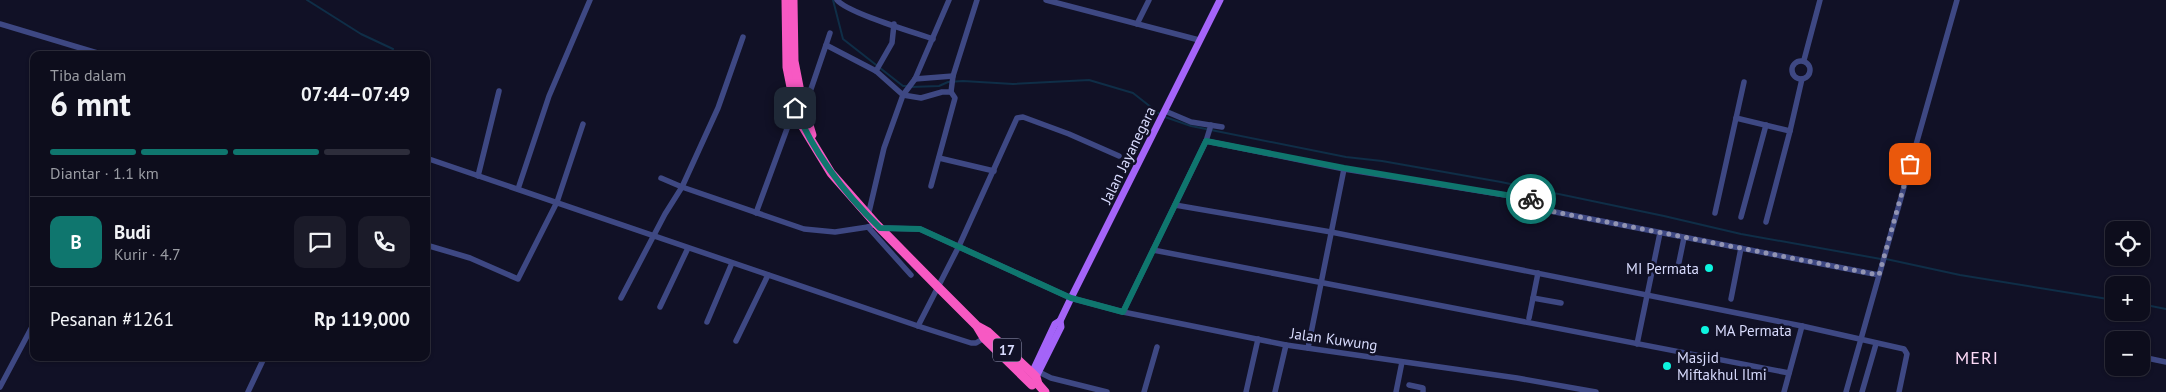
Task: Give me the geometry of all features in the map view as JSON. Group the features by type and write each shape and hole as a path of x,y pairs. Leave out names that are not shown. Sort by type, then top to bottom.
{"highway":[{"name":"17","path":"786,0 787,66 799,105 814,142 831,173 868,216 875,227 977,326 984,338 1045,392"},
{"name":"17","path":"793,0 794,61 799,105"},
{"name":"17","path":"977,326 988,332 1033,381"}],"main road":[{"name":"Jalan Jayanegara","path":"1033,381 1055,324 1060,321 1220,0"}],"street":[{"path":"518,189 548,96 590,0"},
{"path":"838,0 844,6 860,14 894,24 933,39"},
{"path":"868,216 884,148 905,93 913,82 949,0"},
{"path":"931,186 955,98 951,90 953,77 977,0"},
{"path":"1046,0 1070,3 1137,24 1199,40"},
{"path":"1137,24 1149,0"},
{"path":"1804,60 1820,0"},
{"path":"1846,392 1957,0"},
{"path":"0,24 91,51"},
{"path":"877,70 892,43 894,24"},
{"path":"756,213 799,105 811,89 830,33"},
{"path":"621,298 665,214 682,187 718,108 743,37"},
{"path":"826,44 877,70 905,93 921,98 951,90"},
{"path":"1802,79 1793,75 1792,68 1795,63 1804,60"},
{"path":"1802,79 1807,77 1810,69 1804,60"},
{"path":"913,82 953,77"},
{"path":"1766,222 1802,79"},
{"path":"1714,213 1744,82"},
{"path":"478,176 499,91"},
{"path":"1164,112 1192,122 1222,128"},
{"path":"918,326 959,246 994,171 1014,121 1020,117 1069,134 1119,156"},
{"path":"1736,118 1790,131"},
{"path":"430,246 470,258 518,279 557,202 583,124"},
{"path":"1741,216 1766,125"},
{"path":"1123,312 1211,127"},
{"path":"1206,139 1344,168 1535,200 1550,211 1684,238 1880,272"},
{"path":"939,158 994,171"},
{"path":"430,159 768,276 970,343 976,343 984,338"},
{"path":"1308,348 1344,168"},
{"name":"Jalan Kuwung","path":"661,178 756,213 818,232 875,227 915,228 959,246 1071,298 1123,312 1286,345 1596,392"},
{"path":"1175,205 1331,232 1802,326 1904,349 1906,352 1899,392"},
{"path":"875,227 911,275"},
{"path":"1637,344 1660,233"},
{"path":"1678,267 1684,238"},
{"path":"660,307 688,248"},
{"path":"1731,299 1741,248"},
{"path":"1153,250 1789,373"},
{"path":"707,322 732,263"},
{"path":"1529,318 1538,273"},
{"path":"736,341 768,276"},
{"path":"1533,298 1560,303"},
{"path":"1784,392 1802,326"},
{"path":"0,387 30,331"},
{"path":"1246,392 1258,340"},
{"path":"1862,392 1876,344"},
{"path":"1276,392 1286,345"},
{"path":"1144,392 1157,347"},
{"path":"2150,359 2166,362"},
{"path":"248,392 263,361"},
{"path":"1396,392 1402,362"},
{"path":"1033,381 1106,392"},
{"path":"1409,385 1423,388 1423,392"}],"waterway":[{"path":"307,0 361,34 393,49"},
{"path":"833,0 843,39 903,86 907,86"},
{"path":"911,87 939,86 948,82 963,81 1013,84 1089,80 1133,93 1161,115"},
{"path":"1165,117 1191,126 1346,157 1382,161 1501,182 1741,234 1881,259"},
{"path":"1886,259 1960,275 2105,299"},
{"path":"2150,306 2166,309"}],"way so far":[{"path":"1531,199 1540,202 1550,211 1879,275 1910,164"}],"place":[{"name":"MI Permata","path":"1709,268"},
{"name":"MA Permata","path":"1705,330"},
{"name":"Masjid Miftakhul Ilmi","path":"1667,366"}],"district":[{"name":"MERI","path":"1977,357"}],"route":[{"path":"795,108 803,127 814,142 831,173 850,197 880,228 910,227 920,229 1071,298 1123,312 1206,141 1344,168 1531,199"}]}
